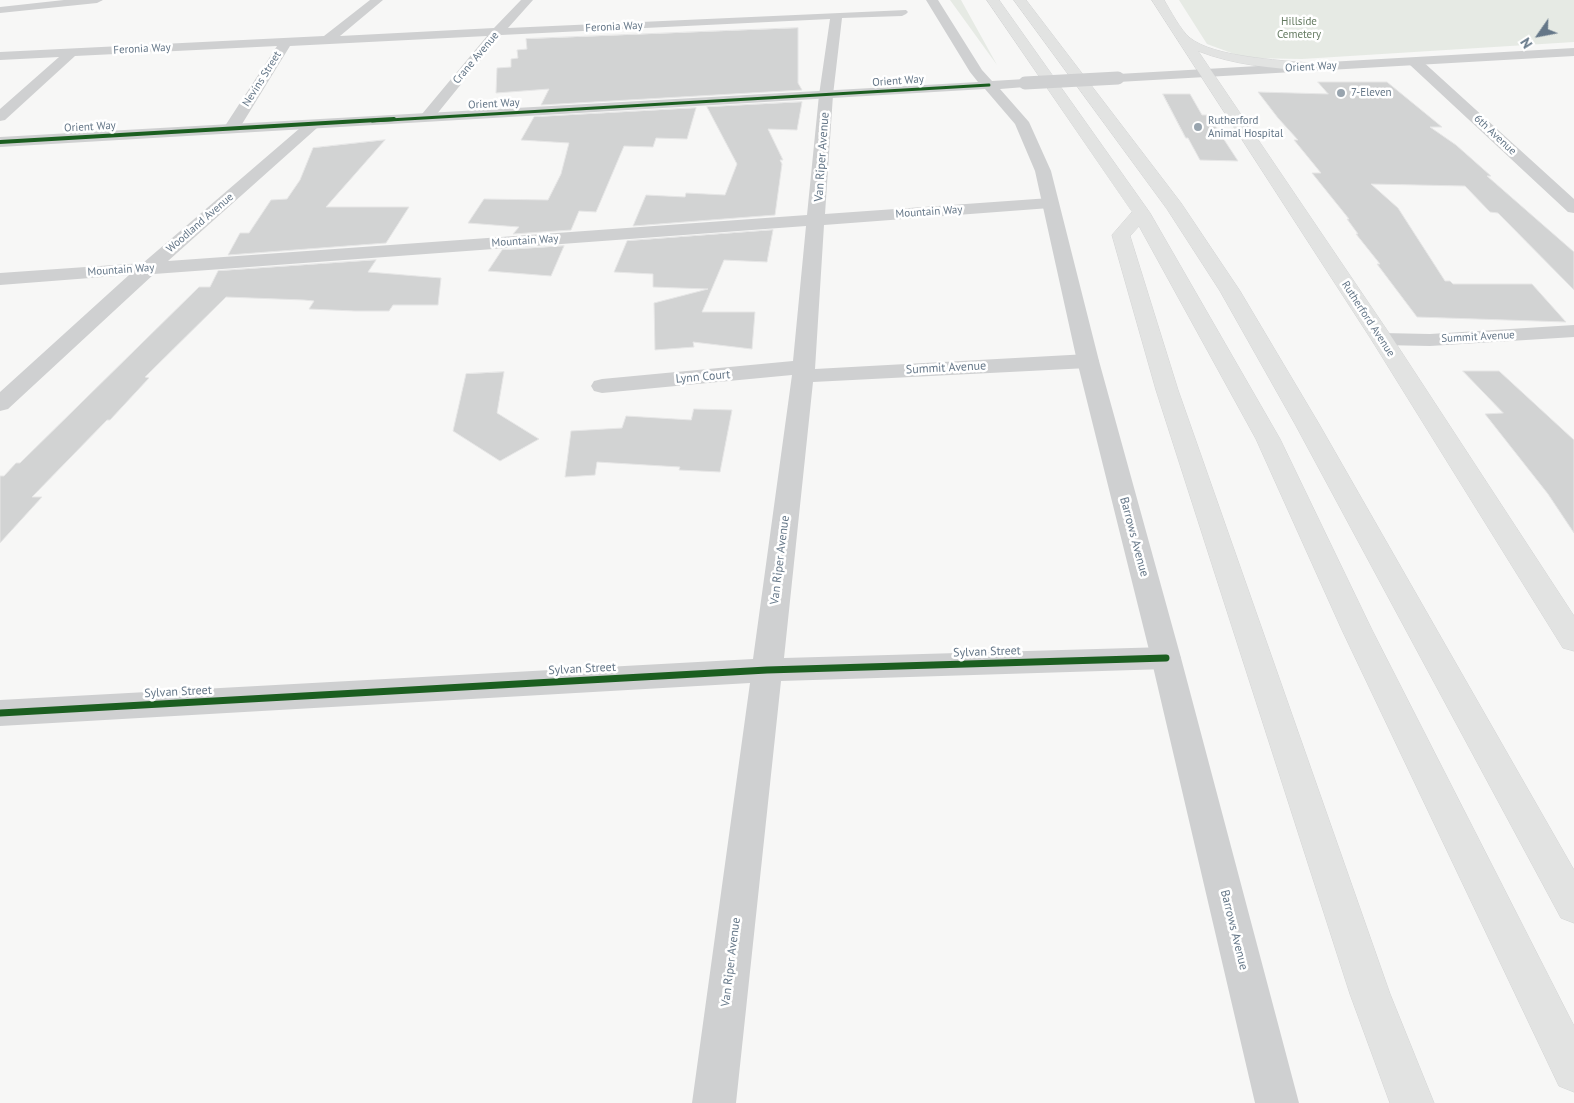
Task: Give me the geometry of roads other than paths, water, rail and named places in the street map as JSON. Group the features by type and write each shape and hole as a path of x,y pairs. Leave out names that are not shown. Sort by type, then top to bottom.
{"main road":[{"path":"993,0 1141,214 1268,439 1357,630 1574,1071"},
{"path":"1020,0 1164,192 1230,291 1307,424 1574,906"},
{"name":"Rutherford Avenue","path":"1158,0 1382,339 1574,640"},
{"path":"1184,40 1234,60 1309,67"},
{"path":"1141,214 1121,235 1164,381 1370,994 1412,1103"}],"street":[{"path":"0,10 97,0"},
{"path":"326,41 377,0"},
{"name":"Crane Avenue","path":"427,117 496,33 526,0"},
{"name":"Barrows Avenue","path":"932,0 977,72 1022,122 1043,171 1088,361 1166,658 1277,1103"},
{"name":"Feronia Way","path":"326,41 902,12"},
{"name":"Van Riper Avenue","path":"714,1103 804,372 826,95 836,16"},
{"name":"Nevins Street","path":"231,129 285,43 326,41"},
{"name":"Feronia Way","path":"0,56 285,43"},
{"name":"Orient Way","path":"0,142 1574,52"},
{"path":"0,117 71,53"},
{"name":"6th Avenue","path":"1415,62 1574,208"},
{"name":"Woodland Avenue","path":"0,404 149,268 312,125"},
{"name":"Mountain Way","path":"0,279 817,221 1050,202"},
{"name":"Summit Avenue","path":"1382,339 1430,340 1574,331"},
{"name":"Summit Avenue","path":"804,372 1088,361"},
{"name":"Lynn Court","path":"602,386 804,372"},
{"name":"Sylvan Street","path":"0,713 767,670 1166,658"}],"place":[{"name":"7-Eleven","path":"1341,93"},
{"name":"Rutherford Animal Hospital","path":"1198,127"}],"park label":[{"name":"Hillside Cemetery","path":"1299,28"}]}
